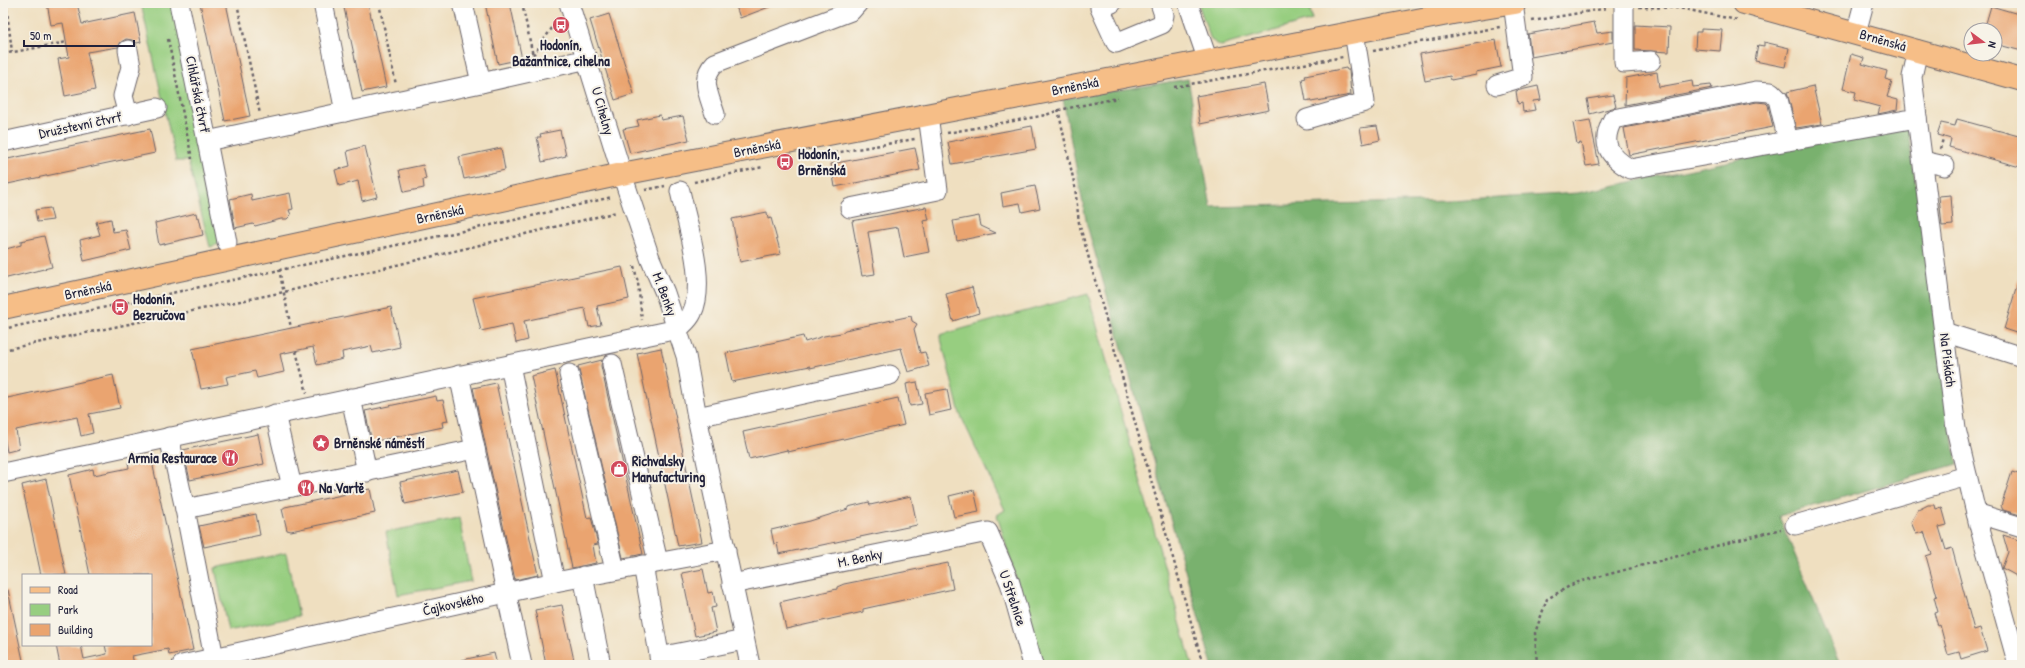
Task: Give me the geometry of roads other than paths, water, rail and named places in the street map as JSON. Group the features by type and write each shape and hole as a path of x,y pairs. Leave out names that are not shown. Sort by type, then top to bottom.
{"main road":[{"name":"Brněnská","path":"3,308 622,174 928,115 1057,100 1208,61 1354,32 1451,8 1514,3"},
{"name":"Brněnská","path":"1741,12 1856,33 2022,80"}],"street":[{"name":"Cihlářská čtvrť","path":"179,3 207,140 345,112 588,59"},
{"path":"323,3 345,112"},
{"path":"463,3 481,83"},
{"path":"715,114 706,85 707,71 715,63 851,11 858,3"},
{"path":"1112,3 1100,8 1116,44 1162,24 1164,15 1160,3"},
{"path":"1188,3 1208,61"},
{"path":"1497,85 1523,77 1515,25 1514,3"},
{"path":"1856,33 1864,3"},
{"path":"1623,5 1624,63 1651,61"},
{"name":"U Cihelny","path":"565,10 588,59 622,174"},
{"path":"1307,118 1365,102 1354,32"},
{"path":"128,50 131,67 123,96 128,115"},
{"name":"Na Pískách","path":"1918,50 1912,77 1956,429 1976,513 2018,665"},
{"path":"1788,141 1778,99 1771,92 1756,91 1613,119 1607,131 1607,145 1616,160 1630,169 1788,141 1917,118"},
{"name":"Družstevní čtvrť","path":"3,142 157,108"},
{"path":"850,208 938,190 928,115"},
{"path":"207,140 227,242"},
{"path":"1923,161 1946,166"},
{"name":"M. Benky","path":"622,174 650,258 678,329 686,356 697,417 750,665"},
{"path":"3,473 310,406 678,329 688,320 692,312 698,278 680,186"},
{"path":"1944,332 2022,357"},
{"path":"612,364 651,564 660,661 744,640"},
{"path":"510,365 555,582"},
{"path":"569,374 615,570"},
{"path":"459,375 522,665"},
{"path":"697,417 890,375"},
{"path":"351,398 367,472"},
{"path":"275,414 292,487"},
{"path":"169,437 185,509 214,658"},
{"path":"185,509 475,450"},
{"path":"1795,525 1967,476"},
{"path":"1976,513 2022,527"},
{"name":"M. Benky","path":"732,584 988,532"},
{"name":"U Střelnice","path":"988,532 1010,583 1033,665"},
{"name":"Čajkovského","path":"182,665 506,592 726,550"},
{"path":"584,576 601,665"}],"place":[{"name":"Hodonín, Bažantnice, cihelna","path":"561,25"},
{"name":"Hodonín, Brněnská","path":"785,162"},
{"name":"Hodonín, Bezručova","path":"120,307"},
{"name":"Brněnské náměstí","path":"321,443"},
{"name":"Armia Restaurace","path":"230,458"},
{"name":"Richvalsky Manufacturing","path":"619,469"},
{"name":"Na Vartě","path":"306,488"}]}
